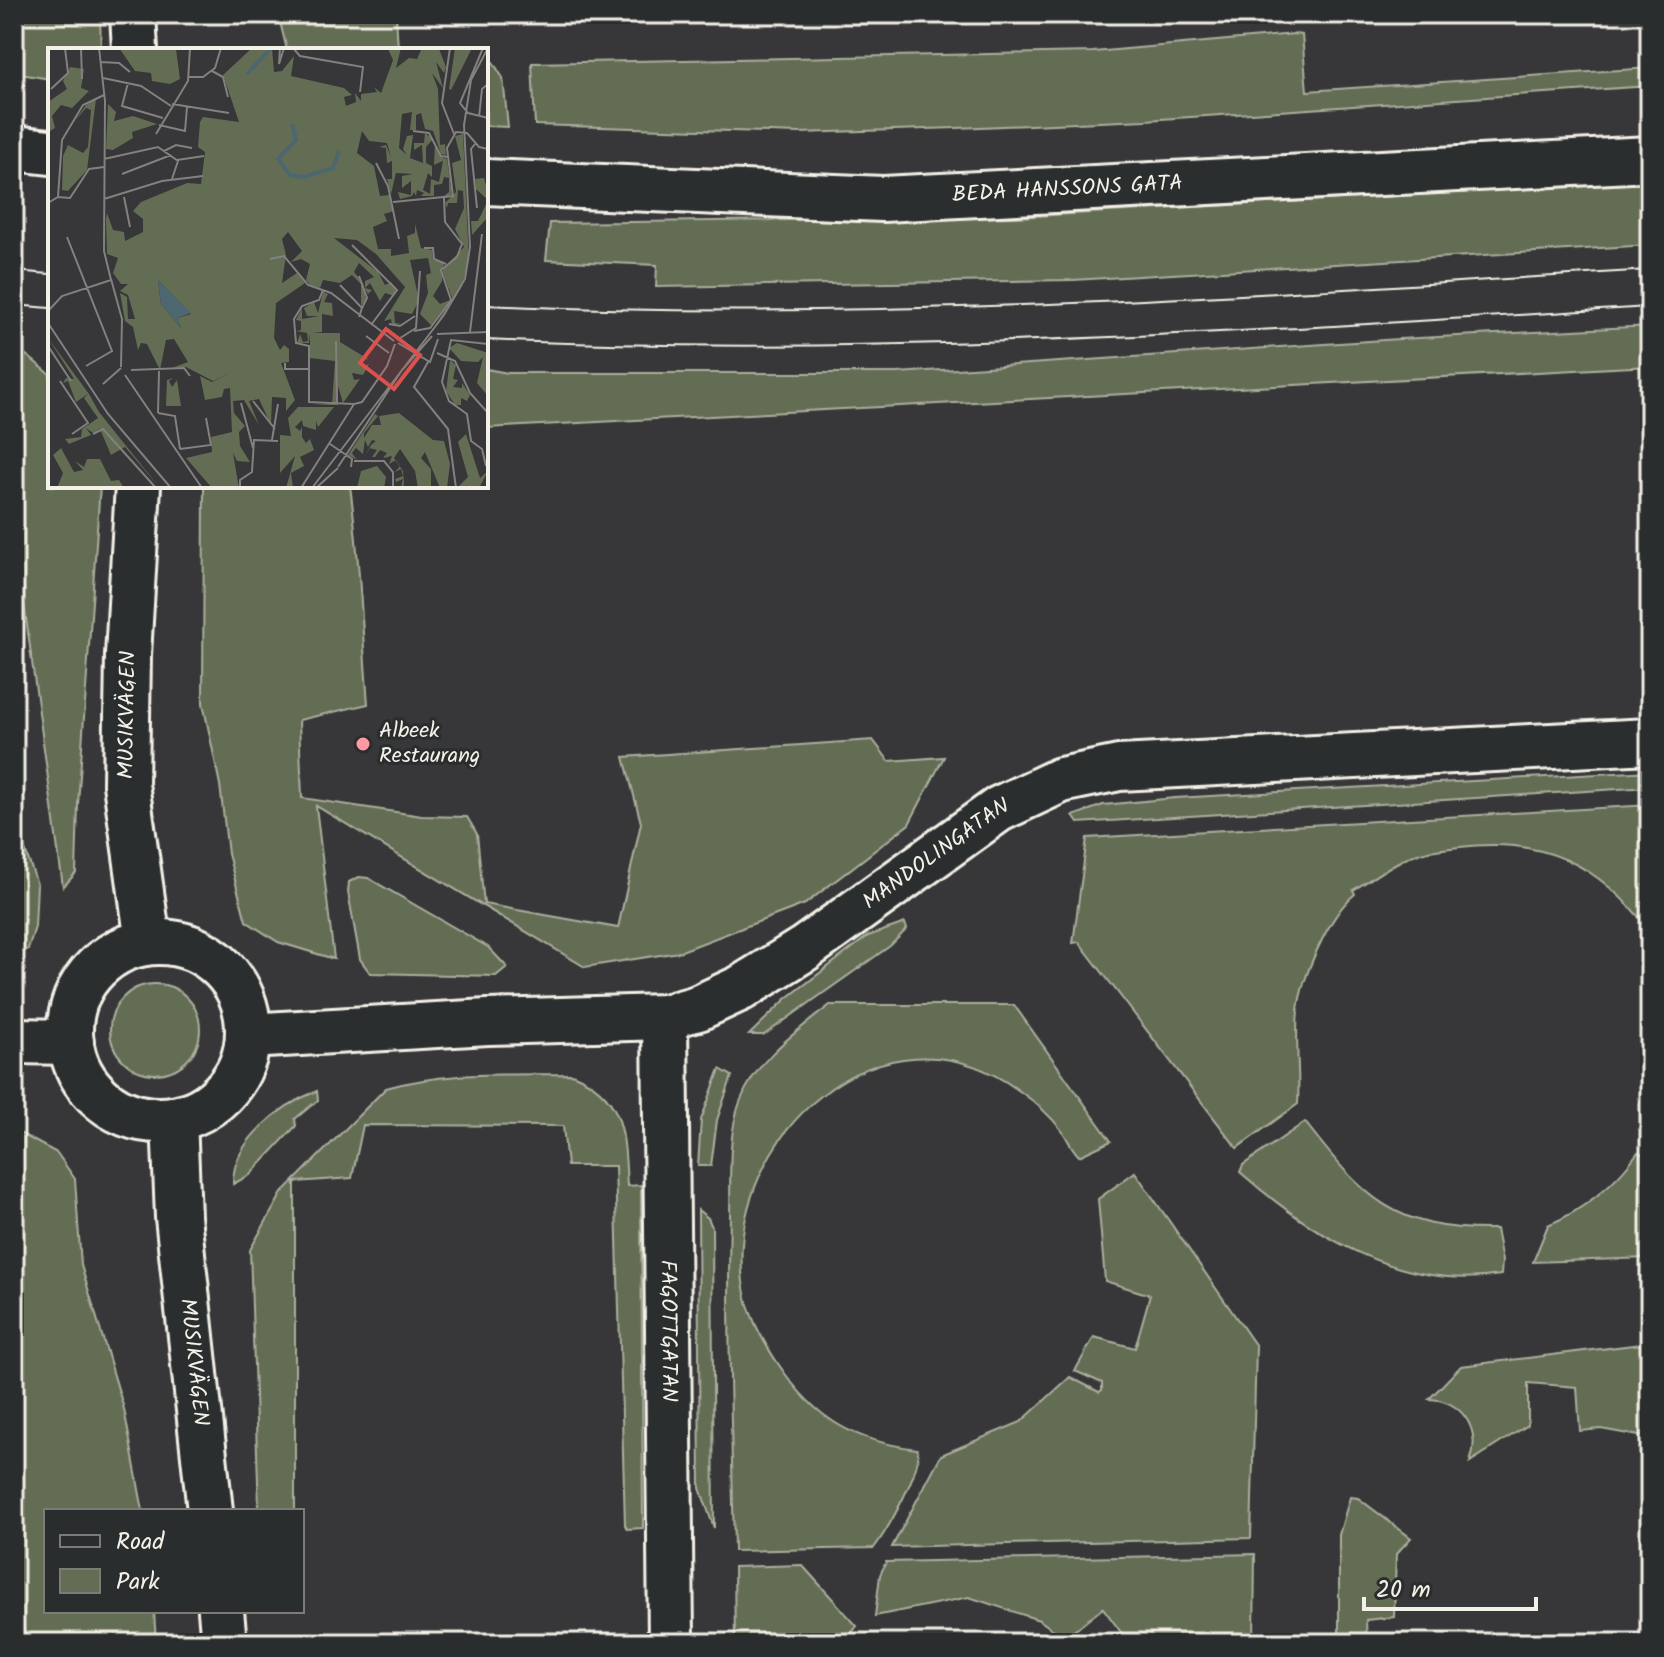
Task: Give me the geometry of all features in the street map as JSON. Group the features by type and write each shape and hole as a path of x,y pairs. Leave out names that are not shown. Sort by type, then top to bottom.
{"street":[{"path":"133,14 135,48"},
{"name":"BEDA HANSSONS GATA","path":"488,182 883,199 1650,159"},
{"name":"MUSIKVÄGEN","path":"138,488 128,655 126,784 148,942"},
{"name":"MANDOLINGATAN","path":"248,1036 488,1022 665,1017 741,988 804,949 999,809 1061,780 1119,768 1650,741"},
{"path":"148,942 191,948 227,974 247,1014 248,1036 240,1069 220,1096 206,1107 174,1119 153,1120 114,1108 85,1080 71,1042 73,1013 83,985 111,956 148,942"},
{"name":"FAGOTTGATAN","path":"665,1017 671,1643"},
{"path":"14,1041 71,1042"},
{"name":"MUSIKVÄGEN","path":"174,1119 178,1217 210,1509"},
{"path":"221,1613 224,1643"}],"green space":[{"path":"14,14 100,14 101,48 48,48 48,79 14,73"},
{"path":"278,14 396,14 398,48 286,48"},
{"path":"1302,35 1307,91 1650,68 1650,86 1146,120 957,128 799,133 535,125 532,63 1093,52"},
{"path":"488,62 493,62 503,78 508,127 488,126"},
{"path":"1650,182 1650,245 1073,280 656,287 657,265 546,260 550,223 1016,217"},
{"path":"1650,326 1650,366 488,428 488,369 508,373 897,373 1399,339"},
{"path":"25,354 48,372 48,488 100,488 76,873 63,887 14,531 14,355"},
{"path":"204,488 350,488 368,704 299,720 302,798 422,816 467,817 477,834 484,904 618,928 641,823 624,757 873,740 889,761 944,757 909,824 805,904 679,952 585,967 316,806 334,959 278,942 246,921 228,854 220,785 203,703"},
{"path":"1650,771 1650,787 1078,823 1073,816 1103,805 1175,798"},
{"path":"24,801 23,844 37,884 35,927 28,949 14,958 14,802"},
{"path":"1650,805 1650,931 1611,888 1590,872 1567,860 1518,846 1460,847 1418,854 1353,890 1355,894 1336,916 1318,948 1301,996 1297,1022 1298,1104 1237,1148 1079,942 1073,943 1087,838"},
{"path":"359,877 368,878 488,947 507,967 496,976 370,973 360,959 348,892 349,882"},
{"path":"905,923 907,929 890,946 764,1035 749,1035 786,999 868,936"},
{"path":"155,984 172,987 187,997 197,1012 200,1029 197,1046 187,1061 172,1071 155,1074 138,1071 123,1061 113,1046 110,1029 113,1012 123,997 138,987"},
{"path":"830,1005 1014,1005 1111,1141 1079,1156 1052,1119 1018,1090 966,1064 915,1058 866,1069 823,1094 786,1131 759,1177 744,1228 743,1282 752,1315 779,1365 807,1400 822,1413 855,1433 917,1449 918,1458 903,1499 874,1548 734,1551 729,1300 733,1129 740,1102 756,1072 778,1048"},
{"path":"720,1069 732,1076 717,1120 711,1166 698,1166 701,1120"},
{"path":"572,1074 590,1083 603,1094 619,1119 627,1186 641,1185 643,1528 627,1529 625,1525 615,1166 567,1166 563,1126 363,1125 352,1178 295,1182 295,1509 259,1509 250,1250 282,1193 386,1088 455,1076"},
{"path":"317,1091 318,1100 295,1119 296,1126 250,1175 233,1184 235,1168 250,1139 274,1115"},
{"path":"1305,1122 1345,1171 1384,1204 1406,1216 1431,1224 1496,1229 1502,1261 1501,1275 1464,1278 1428,1275 1360,1253 1297,1217 1240,1172 1243,1165"},
{"path":"14,1130 57,1153 75,1179 81,1265 124,1409 143,1509 44,1509 44,1613 154,1613 156,1643 14,1643"},
{"path":"1638,1152 1650,1158 1650,1258 1533,1262 1548,1225 1574,1212 1598,1194"},
{"path":"1135,1172 1256,1346 1251,1538 892,1547 941,1455 1021,1422 1070,1377 1099,1392 1102,1390 1102,1383 1075,1371 1094,1337 1135,1348 1150,1295 1105,1281 1098,1199"},
{"path":"698,1210 708,1218 712,1227 714,1528 700,1488"},
{"path":"1650,1343 1650,1438 1601,1429 1580,1431 1577,1387 1528,1383 1528,1425 1470,1462 1473,1439 1467,1419 1451,1405 1429,1399 1461,1366"},
{"path":"1350,1497 1358,1498 1411,1538 1396,1554 1394,1617 1366,1620 1367,1643 1339,1643 1339,1535"},
{"path":"1255,1554 1254,1643 1129,1643 1103,1608 1065,1638 1039,1620 969,1597 875,1616 880,1575 886,1562"},
{"path":"802,1565 857,1626 844,1643 735,1643 734,1567"}],"tram line":[{"path":"488,305 632,310 923,308 1214,296 1650,270"},
{"path":"14,271 48,274"},
{"path":"14,305 48,308"},
{"path":"488,340 632,345 923,344 1214,332 1650,307"}],"place":[{"name":"Albeek Restaurang","path":"363,744"}]}
